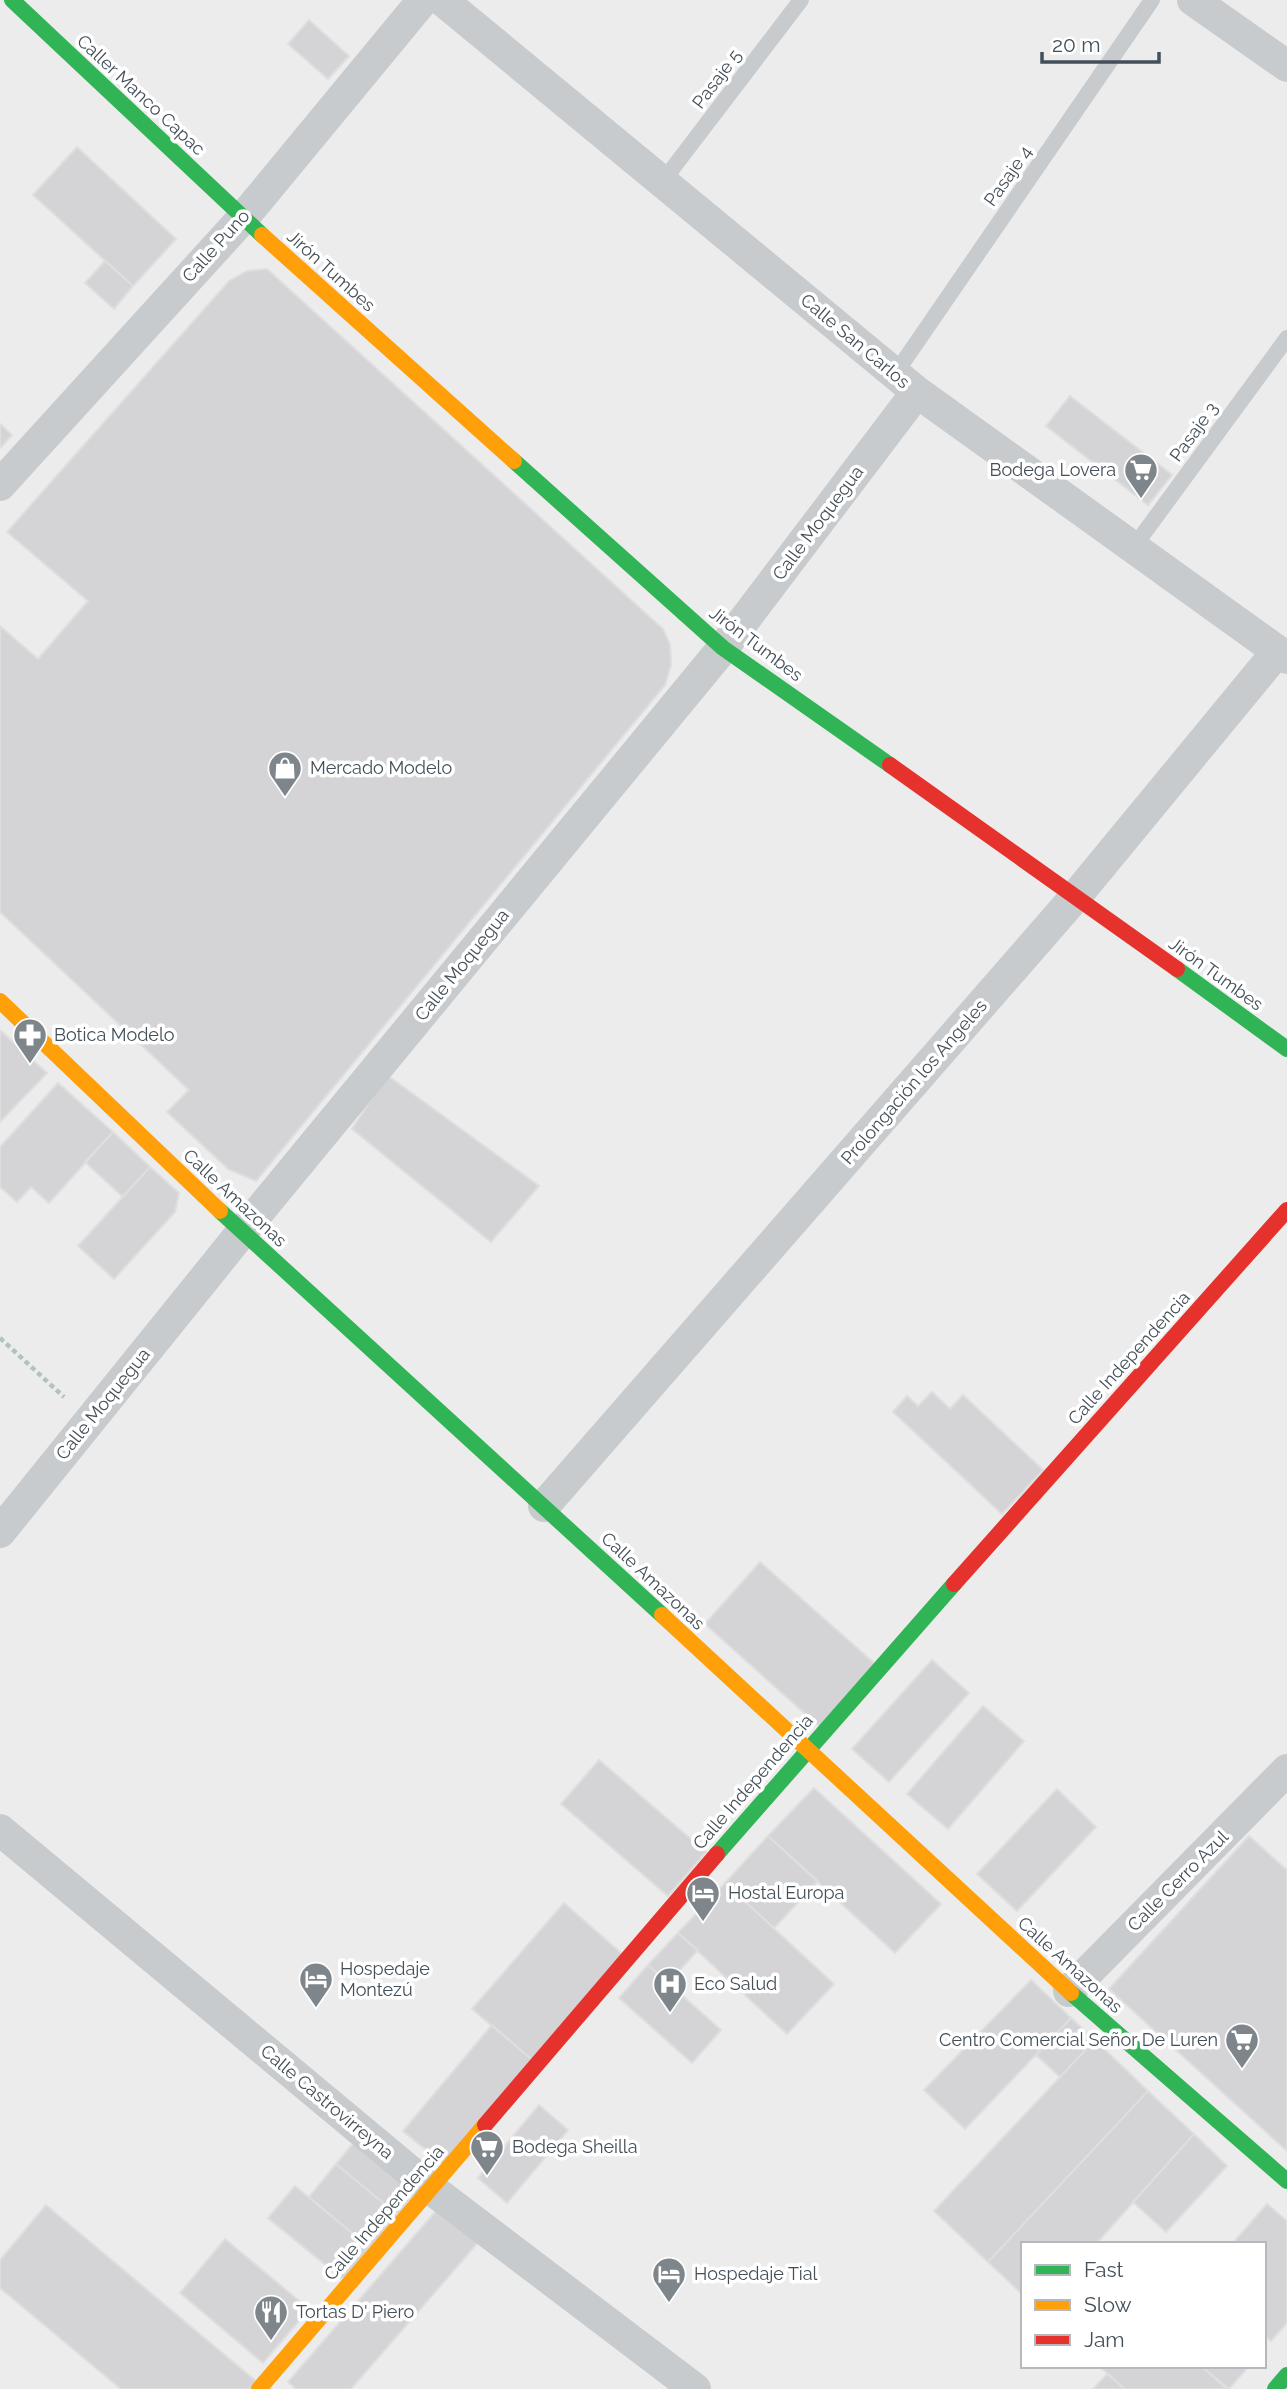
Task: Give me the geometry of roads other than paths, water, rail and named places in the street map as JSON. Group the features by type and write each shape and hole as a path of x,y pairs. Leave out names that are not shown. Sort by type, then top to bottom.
{"street":[{"name":"Caller Manco Capac","path":"12,0 243,218"},
{"name":"Calle Puno","path":"0,485 243,218 423,0"},
{"name":"Calle San Carlos","path":"442,0 906,383 1282,655"},
{"path":"1193,0 1287,66"},
{"name":"Jirón Tumbes","path":"243,218 723,648 1076,896 1287,1049"},
{"name":"Calle Moquegua","path":"0,1532 242,1232 723,648 906,383"},
{"name":"Prolongación los Angeles","path":"544,1506 1076,896 1282,655"},
{"name":"Calle Amazonas","path":"0,1001 242,1232 544,1506 1069,1992 1287,2181"},
{"name":"Calle Independencia","path":"259,2389 807,1749 1287,1210"},
{"name":"Calle Cerro Azul","path":"1069,1992 1287,1770"},
{"name":"Calle Castrovirreyna","path":"0,1830 430,2188 695,2389"},
{"path":"1275,2389 1287,2375"}],"lane":[{"path":"0,7 6,0"},
{"name":"Pasaje 5","path":"663,181 801,0"},
{"name":"Pasaje 4","path":"906,383 1152,0"},
{"name":"Pasaje 3","path":"1133,548 1287,338"}],"place":[{"name":"Bodega Lovera","path":"1141,500"},
{"name":"Mercado Modelo","path":"285,798"},
{"name":"Botica Modelo","path":"30,1065"},
{"name":"Hostal Europa","path":"703,1923"},
{"name":"Hospedaje Montezú","path":"316,2009"},
{"name":"Eco Salud","path":"670,2014"},
{"name":"Centro Comercial Señor De Luren","path":"1242,2070"},
{"name":"Bodega Sheilla","path":"487,2177"},
{"name":"Hospedaje Tial","path":"669,2304"},
{"name":"Tortas D' Piero","path":"271,2342"}]}
